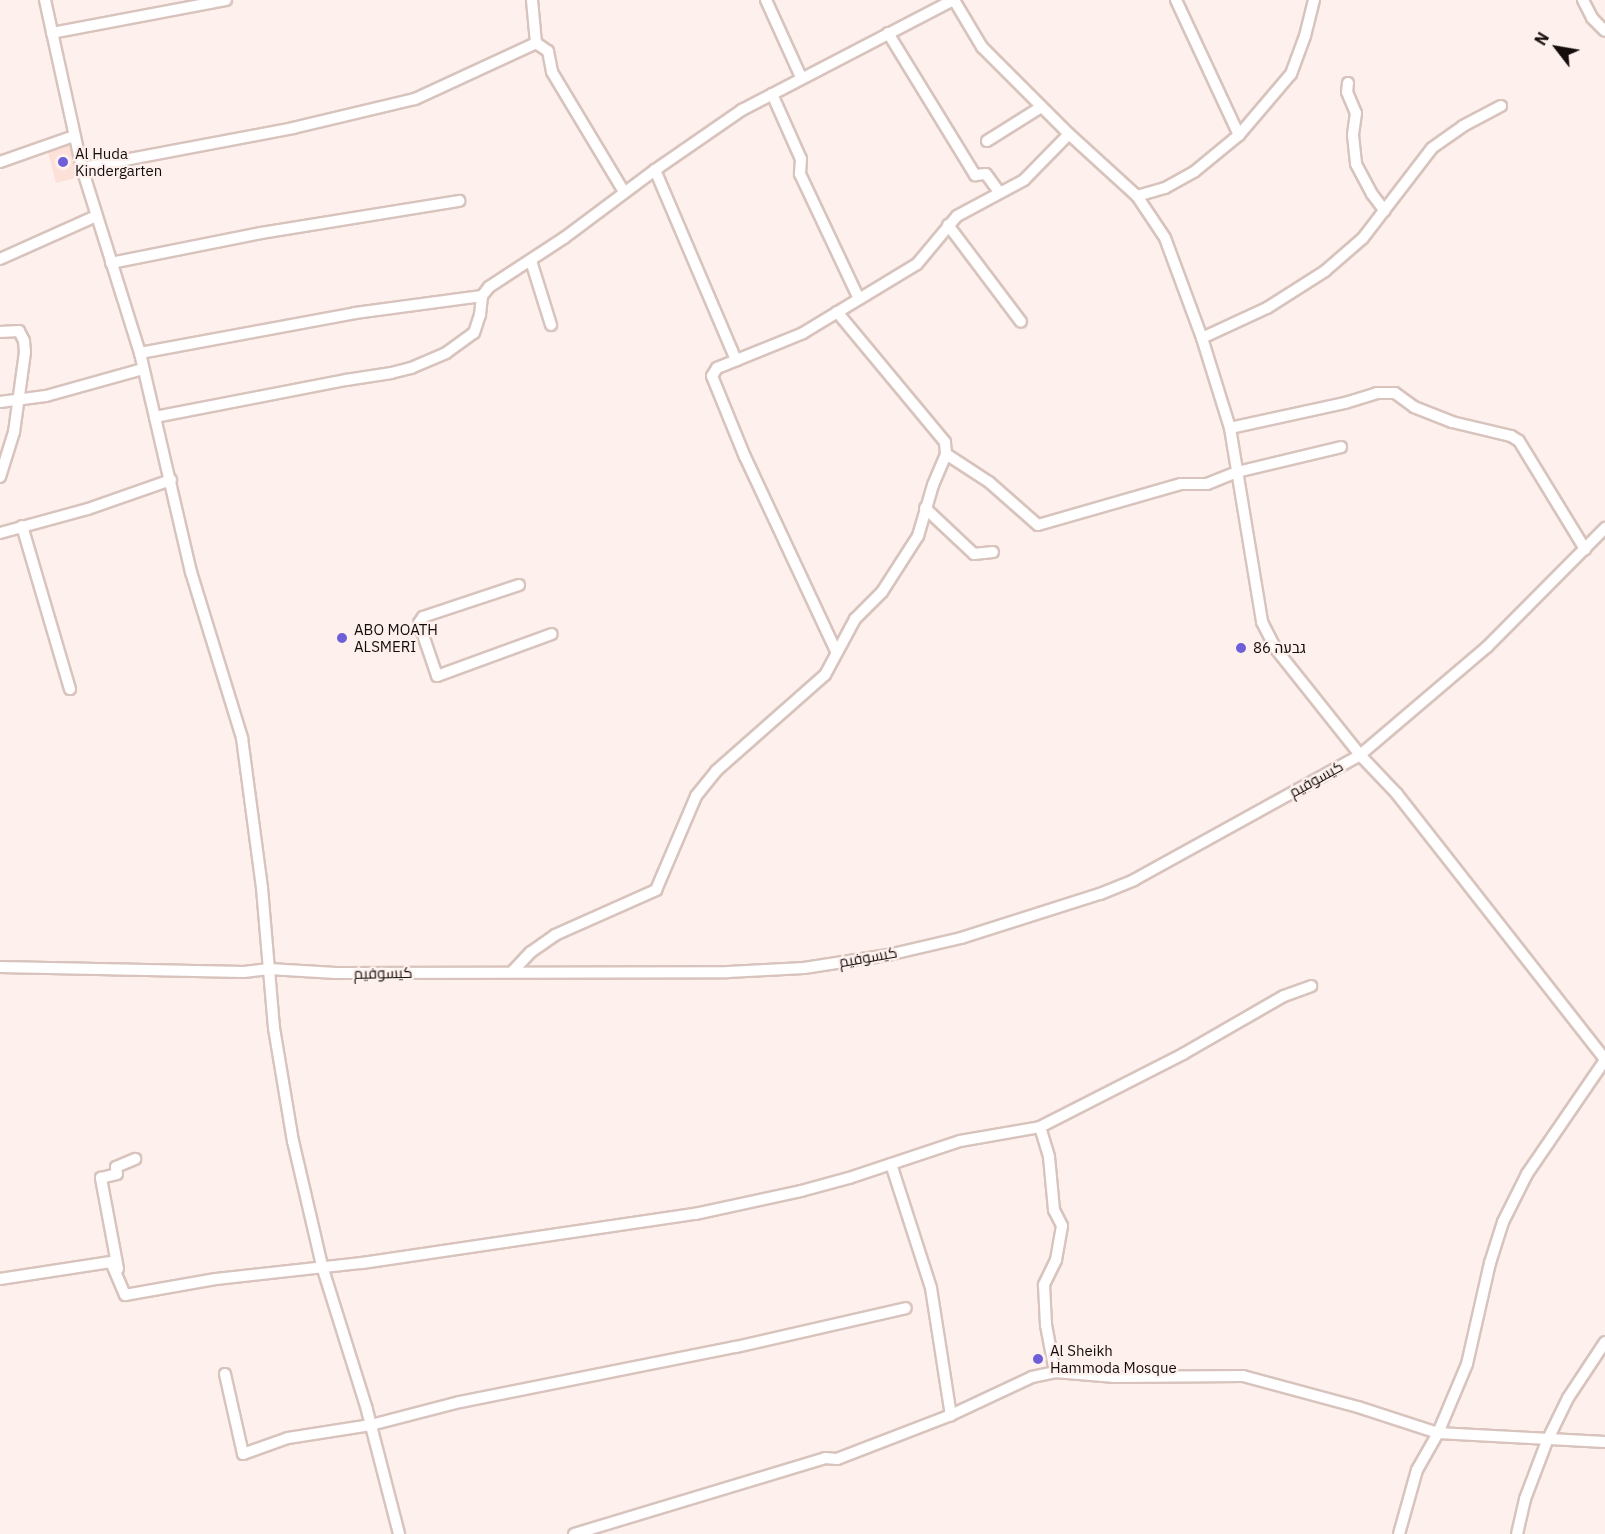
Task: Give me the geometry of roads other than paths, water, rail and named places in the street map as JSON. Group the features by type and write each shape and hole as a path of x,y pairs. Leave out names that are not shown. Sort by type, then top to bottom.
{"street":[{"path":"45,0 82,168 140,353 191,572 242,738 274,1028 289,1117 322,1266 371,1425 399,1534"},
{"path":"52,33 181,5 226,0"},
{"path":"532,0 536,43"},
{"path":"765,0 801,78"},
{"path":"155,417 411,368 446,352 474,333 480,315 482,296 493,283 531,261 655,170 742,111 801,78 954,0 978,42 1041,107 1137,196 1165,238 1202,338 1230,428 1262,622 1275,648 1360,755 1397,794 1605,1060 1527,1174 1503,1222 1490,1263 1467,1364 1438,1433 1413,1480 1399,1534"},
{"path":"1176,0 1239,135"},
{"path":"1137,196 1165,188 1194,172 1239,135 1291,74 1305,36 1314,0"},
{"path":"1583,0 1592,18 1605,31"},
{"path":"888,33 975,175 986,174 999,192"},
{"path":"82,168 293,128 415,99 536,43"},
{"path":"536,43 548,51 552,72 624,192"},
{"path":"1348,83 1347,92 1356,113 1353,135 1356,164 1372,194 1385,211"},
{"path":"772,94 801,159 800,174 859,299"},
{"path":"1202,338 1267,308 1316,278 1364,238 1432,148 1463,126 1501,106"},
{"path":"987,141 1041,107"},
{"path":"836,651 712,380 717,368 803,333 922,261 948,225 964,211 1024,180 1069,134"},
{"path":"0,162 74,136"},
{"path":"655,170 736,360"},
{"path":"111,263 261,233 459,201"},
{"path":"0,259 96,216"},
{"path":"948,225 1021,322"},
{"path":"531,261 551,325"},
{"path":"140,353 355,313 482,296"},
{"path":"513,971 531,952 555,935 656,890 696,796 716,771 825,675 855,619 882,592 918,536 925,508 946,454 945,442 837,312"},
{"path":"0,332 19,331 24,341 25,352 14,432 0,474"},
{"path":"0,402 45,396 143,369"},
{"path":"1230,428 1345,403 1377,393 1395,393 1414,407 1452,422 1511,436 1519,441 1585,549"},
{"path":"946,454 989,482 1038,525 1181,484 1207,484 1237,472 1341,447"},
{"path":"0,533 88,509 171,480"},
{"path":"925,508 974,554 993,552"},
{"path":"22,526 70,689"},
{"name":"كيسوفيم","path":"0,967 244,972 269,969 336,973 728,972 804,968 888,955 961,938 1090,898 1134,880 1360,755 1470,663 1605,528"},
{"path":"519,585 423,616 419,623 436,676 552,634"},
{"path":"0,1279 111,1262 125,1295 216,1279 362,1263 695,1214 801,1191 960,1141 1040,1127 1183,1054 1284,996 1311,986"},
{"path":"1040,1127 1049,1157 1054,1210 1062,1226 1056,1260 1044,1285 1046,1325 1055,1372"},
{"path":"120,1281 100,1178 117,1174 116,1167 135,1159"},
{"path":"891,1164 931,1288 951,1415"},
{"path":"225,1374 243,1454 288,1438 371,1425 460,1402 736,1347 906,1308"},
{"path":"1517,1534 1525,1499 1547,1441 1568,1398 1605,1342"},
{"path":"574,1534 825,1458 837,1459 951,1415 1032,1377 1055,1372 1115,1377 1243,1376 1358,1407 1438,1433 1547,1441 1605,1442"}],"place":[{"name":"Al Huda Kindergarten","path":"63,162"},
{"name":"ABO MOATH ALSMERI","path":"342,638"},
{"name":"גבעה 86","path":"1241,648"},
{"name":"Al Sheikh Hammoda Mosque","path":"1038,1359"}]}
